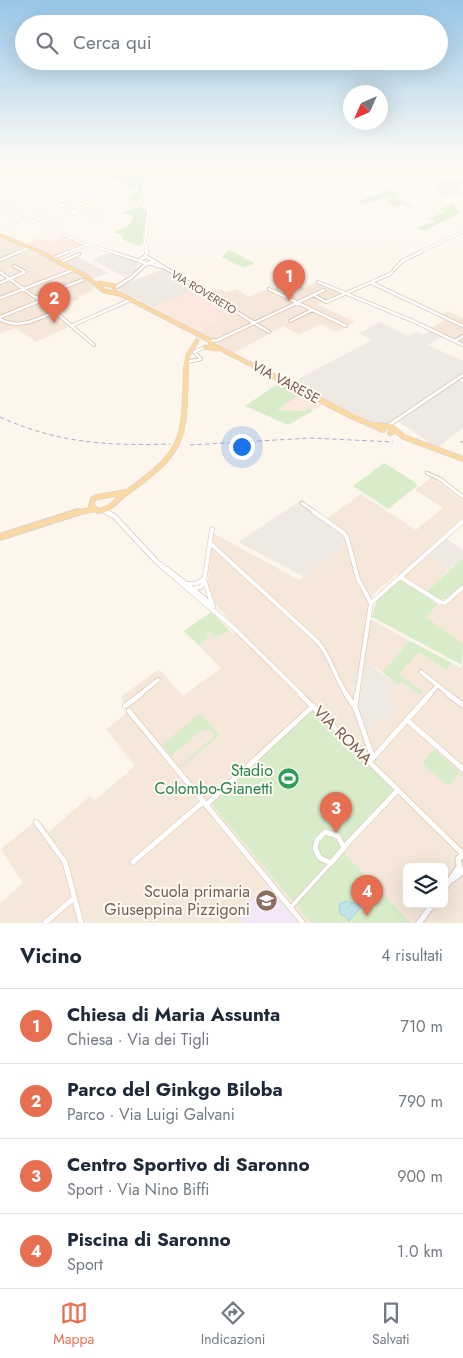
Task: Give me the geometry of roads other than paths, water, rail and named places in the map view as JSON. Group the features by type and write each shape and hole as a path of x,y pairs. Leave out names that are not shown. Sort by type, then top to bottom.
{"main road":[{"path":"0,234 96,282 115,288 120,294 130,300 205,339"},
{"path":"96,282 103,291 120,294"},
{"path":"102,288 109,285"},
{"path":"109,292 115,288"},
{"path":"187,330 204,347"},
{"path":"0,537 83,510 105,511 126,492 158,470 172,456 181,440 186,415 187,356 197,342 205,339"},
{"name":"VIA VARESE","path":"205,339 343,412 383,430 392,431"},
{"path":"191,350 211,343"},
{"name":"VIA VARESE","path":"204,347 229,352"},
{"name":"VIA VARESE","path":"343,412 371,424 388,426"},
{"path":"383,430 384,427 388,426 392,431 431,448 463,459"},
{"path":"83,510 100,495 126,492"},
{"path":"109,495 114,499 114,504"},
{"path":"91,502 94,509"}],"street":[{"path":"4,205 39,224 86,244 135,259 152,259"},
{"path":"35,205 46,211"},
{"path":"0,228 60,205"},
{"path":"60,205 100,222"},
{"path":"138,271 142,260 147,255 148,205"},
{"path":"39,224 86,206"},
{"path":"86,216 112,206"},
{"path":"0,212 11,208"},
{"path":"314,295 326,302 372,283 390,274 402,262 463,232"},
{"path":"55,261 59,257 86,244"},
{"path":"146,246 152,259"},
{"path":"0,260 28,248"},
{"path":"55,261 79,254"},
{"path":"115,288 152,259"},
{"name":"VIA ROVERETO","path":"152,259 269,332"},
{"path":"142,260 166,268"},
{"path":"0,283 26,272 14,266"},
{"path":"0,298 73,270"},
{"path":"0,272 24,288 94,345"},
{"path":"36,298 84,280"},
{"path":"318,282 327,289 378,306 463,345"},
{"path":"109,285 122,283"},
{"path":"372,283 463,326"},
{"path":"269,289 346,326"},
{"path":"211,343 327,289"},
{"path":"120,294 185,326 187,330"},
{"path":"47,306 63,300"},
{"path":"71,326 130,300"},
{"path":"0,318 40,301"},
{"path":"290,321 313,310"},
{"path":"0,318 10,325 17,326 54,312"},
{"path":"455,341 463,336"},
{"path":"218,340 215,344 221,349"},
{"path":"187,362 201,358 194,352 204,347"},
{"path":"388,426 463,375"},
{"path":"392,431 396,422"},
{"path":"427,473 440,479 463,497"},
{"path":"302,503 344,533 351,543 355,571 372,603"},
{"path":"114,504 114,516"},
{"path":"105,511 114,516 159,564 213,606 235,629"},
{"path":"355,707 372,603 378,595 463,521"},
{"path":"190,587 203,584 212,529"},
{"path":"210,543 287,612 324,649 337,681 355,707 371,759 408,721 438,685"},
{"path":"190,587 203,580 204,576"},
{"path":"204,576 206,590 213,606"},
{"path":"400,576 440,602 445,603 463,588"},
{"path":"190,587 224,618"},
{"name":"VIA ROMA","path":"235,629 313,706 371,759 462,855"},
{"path":"421,672 463,705"},
{"path":"125,706 158,680"},
{"path":"133,862 204,803 313,706"},
{"path":"129,711 303,923"},
{"path":"408,721 463,769"},
{"path":"290,908 399,790"},
{"path":"36,822 65,862 81,923"},
{"path":"330,863 316,854 315,844 319,837 325,832 331,832 340,838 344,848"},
{"path":"448,885 462,870 462,855"},
{"path":"45,923 74,898"},
{"path":"419,923 430,908"}],"water":[{"path":"347,901 352,903 348,908 355,901 361,907 349,921 339,911 340,904"}],"railway":[{"path":"0,417 21,426 83,441 125,444 170,444"},
{"path":"190,445 311,438 393,442"}],"place":[{"name":"Chiesa di Maria Assunta","path":"289,301"},
{"name":"Parco del Ginkgo Biloba","path":"54,323"},
{"name":"Stadio Colombo-Gianetti","path":"289,779"},
{"name":"Centro Sportivo di Saronno","path":"336,833"},
{"name":"Scuola primaria Giuseppina Pizzigoni","path":"266,900"},
{"name":"Piscina di Saronno","path":"367,916"}]}
